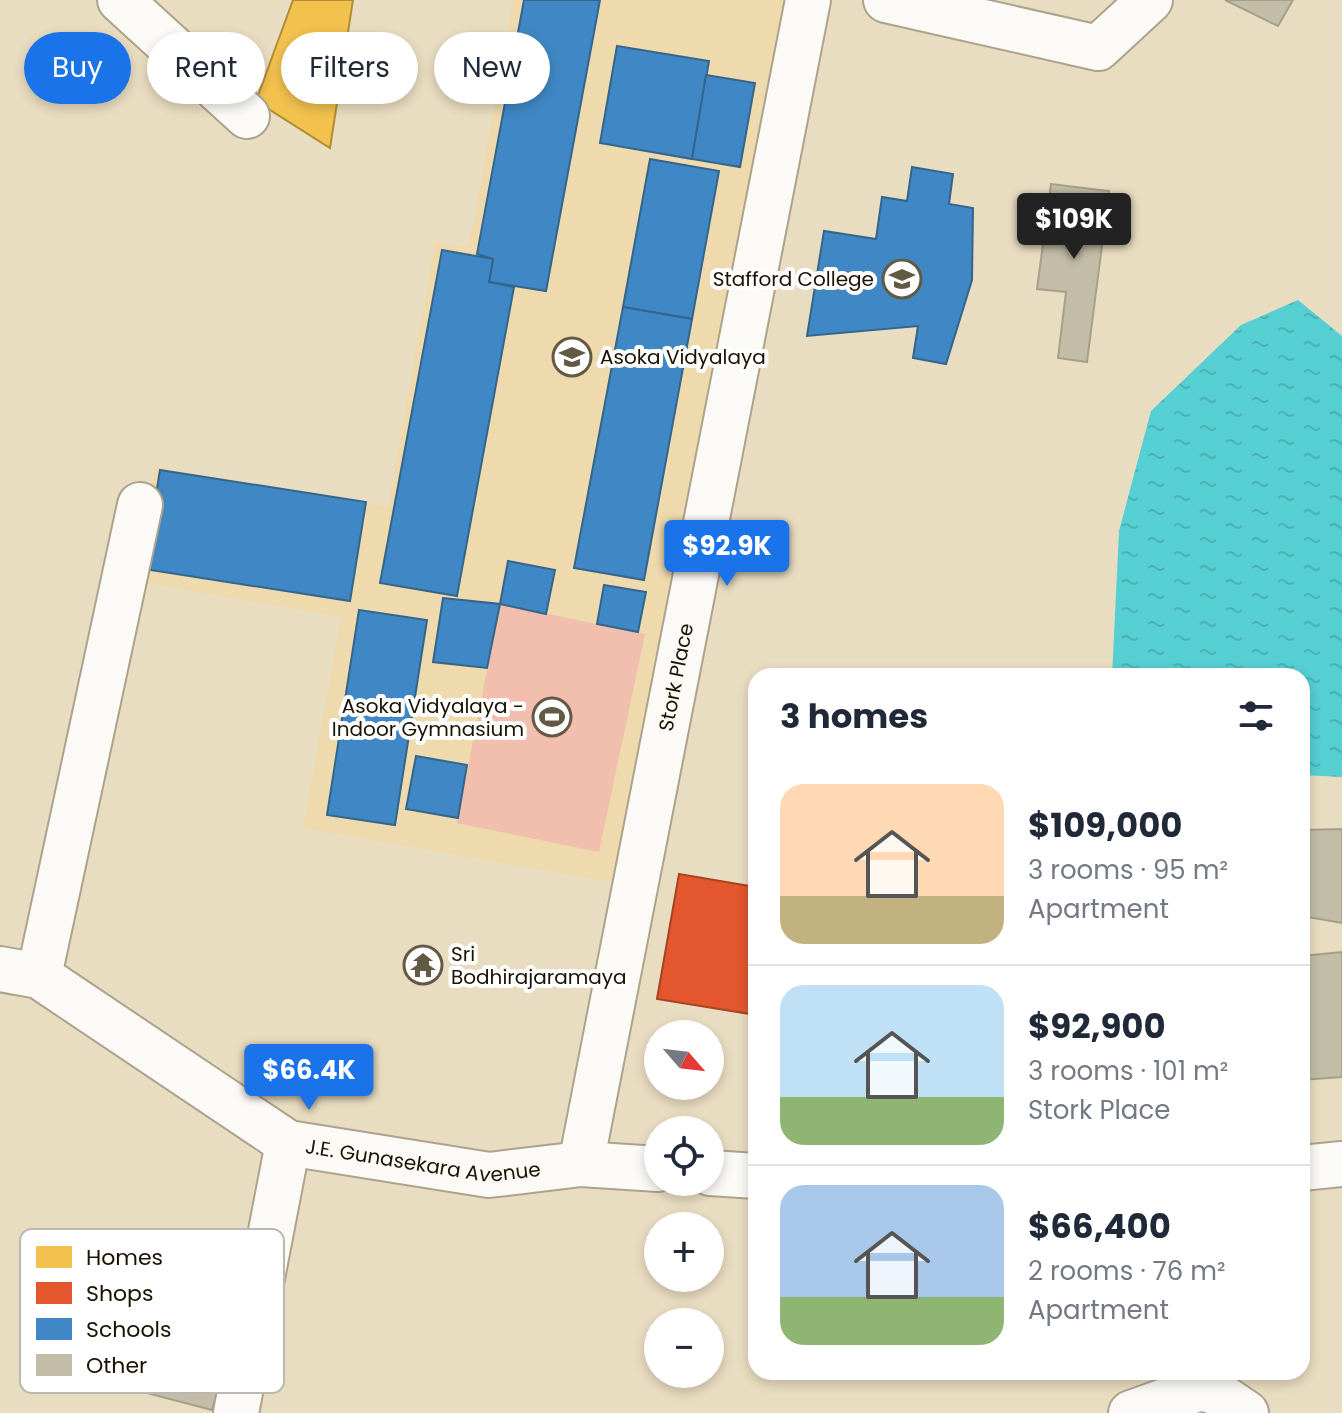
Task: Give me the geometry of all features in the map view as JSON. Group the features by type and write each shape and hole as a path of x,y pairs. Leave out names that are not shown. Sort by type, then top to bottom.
{"street":[{"path":"120,0 247,116"},
{"name":"Stork Place","path":"581,1164 808,0"},
{"path":"886,0 1098,48 1150,0"},
{"path":"20,972 140,505"},
{"name":"J.E. Gunasekara Avenue","path":"20,972 288,1143 489,1175 581,1164 644,1168"},
{"path":"271,1229 288,1143"},
{"path":"1310,1167 1342,1164"},
{"path":"724,1174 748,1175"},
{"path":"1131,1413 1201,1388 1215,1392 1246,1413"},
{"path":"236,1413 240,1393"}],"shaded area":[{"name":"Asoka Vidyalaya","path":"513,0 793,0 635,886 303,828 341,617 134,581 155,467 388,507 435,242 469,247 494,104 550,104 550,32 507,32"},
{"name":"Asoka Vidyalaya - Indoor Gymnasium","path":"500,604 645,634 599,852 457,823"}],"water":[{"path":"1298,300 1342,336 1342,777 1310,775 1310,668 1112,668 1119,531 1151,411 1241,325"}],"building: Homes":[{"path":"293,0 353,0 348,32 281,32"},
{"path":"281,33 281,104 337,104 330,148 261,104 265,104 265,76"}],"building: Shops":[{"path":"679,874 748,886 748,1014 657,999"}],"building: Schools":[{"path":"524,0 600,0 546,291 489,282 493,259 477,254 505,104 550,104 550,32 518,32"},
{"path":"617,46 709,61 692,159 600,143"},
{"path":"706,75 755,83 740,167 692,159"},
{"path":"650,159 719,171 692,319 623,307"},
{"path":"912,167 953,174 949,204 973,208 972,280 946,364 913,358 918,326 807,336 824,231 876,239 882,197 907,201"},
{"path":"442,250 493,259 489,282 514,287 457,596 380,583"},
{"path":"623,307 692,319 644,580 574,568"},
{"path":"160,470 366,502 350,601 144,569"},
{"path":"508,561 555,570 546,614 500,604"},
{"path":"604,585 646,592 638,632 597,624"},
{"path":"443,598 500,604 487,668 433,662"},
{"path":"359,610 427,620 395,825 327,815"},
{"path":"416,756 467,765 458,818 406,809"}],"building: Other":[{"path":"1225,0 1293,0 1278,26"},
{"path":"1051,184 1109,191 1087,362 1058,358 1066,292 1037,289"},
{"path":"1342,829 1342,923 1310,917 1310,830"},
{"path":"1342,952 1342,1077 1310,1079 1310,955"},
{"path":"147,1393 217,1393 212,1410"}],"place":[{"name":"Stafford College","path":"902,279"},
{"name":"Asoka Vidyalaya","path":"572,357"},
{"name":"Asoka Vidyalaya - Indoor Gymnasium","path":"552,717"},
{"name":"Sri Bodhirajaramaya","path":"423,965"}]}
